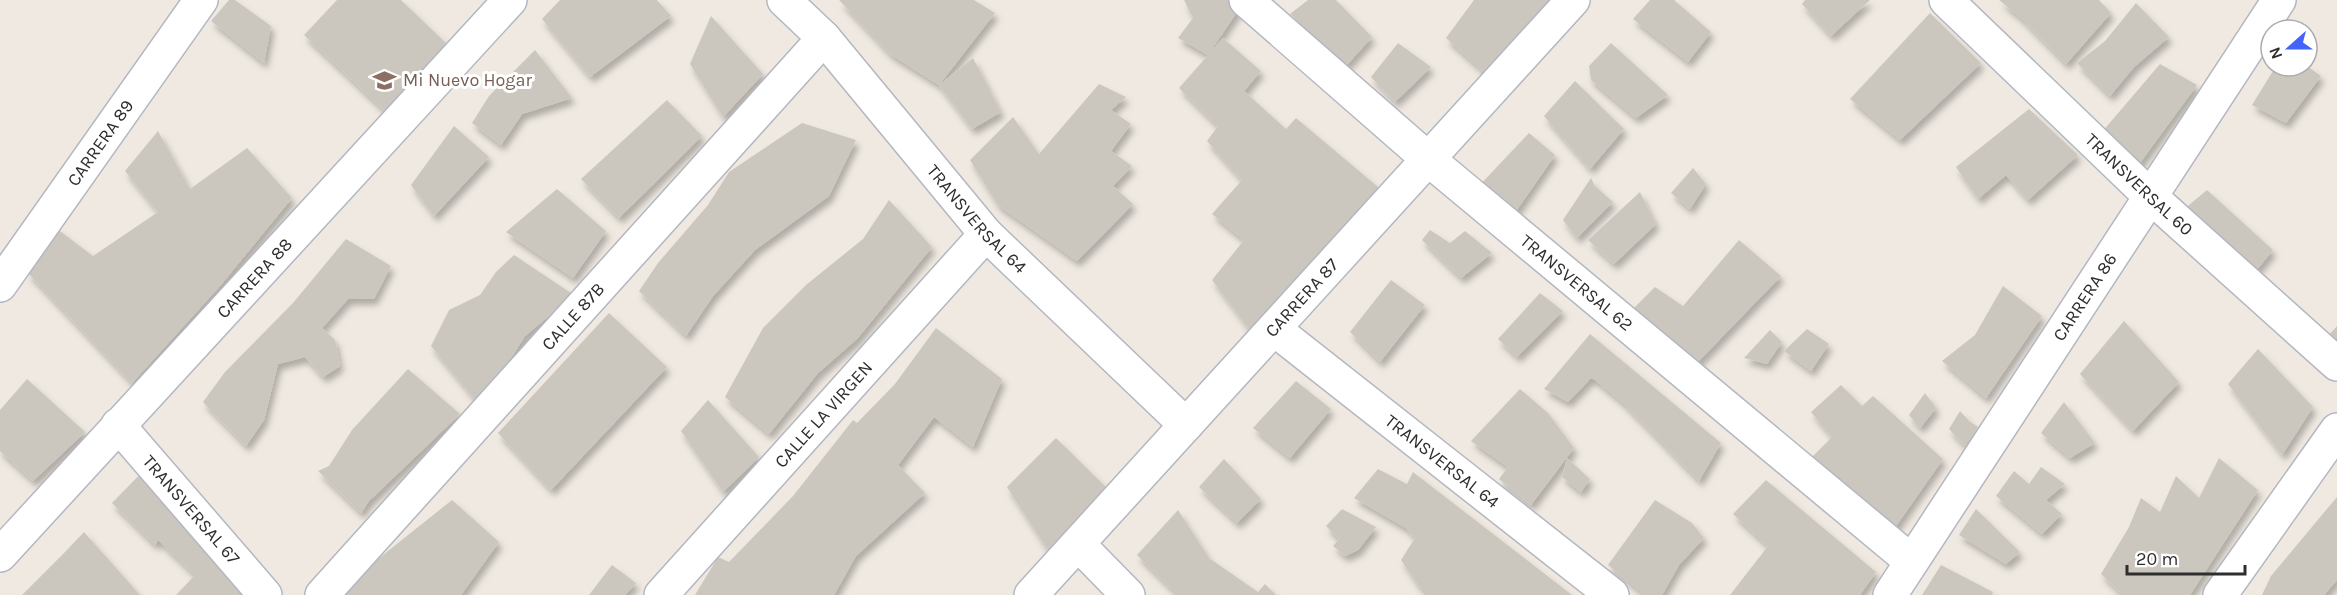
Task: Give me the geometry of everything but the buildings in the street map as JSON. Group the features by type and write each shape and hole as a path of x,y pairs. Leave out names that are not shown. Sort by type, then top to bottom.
{"street":[{"name":"CARRERA 88","path":"0,555 510,0"},
{"name":"TRANSVERSAL 64","path":"784,0 824,38 986,234 1186,425"},
{"name":"TRANSVERSAL 62","path":"1246,0 1428,159 1911,561"},
{"name":"CARRERA 87","path":"1031,595 1573,0"},
{"name":"TRANSVERSAL 60","path":"1947,0 2151,197 2337,364"},
{"name":"CARRERA 86","path":"1890,595 2279,0"},
{"name":"CARRERA 89","path":"0,285 191,3"},
{"name":"CALLE 87B","path":"322,595 824,38"},
{"name":"CALLE LA VIRGEN","path":"661,595 986,234"},
{"name":"TRANSVERSAL 64","path":"1274,329 1612,595"},
{"name":"TRANSVERSAL 67","path":"118,425 265,595"},
{"path":"2220,595 2337,430"},
{"path":"1078,544 1128,595"}],"place":[{"name":"Mi Nuevo Hogar","path":"385,80"}]}
